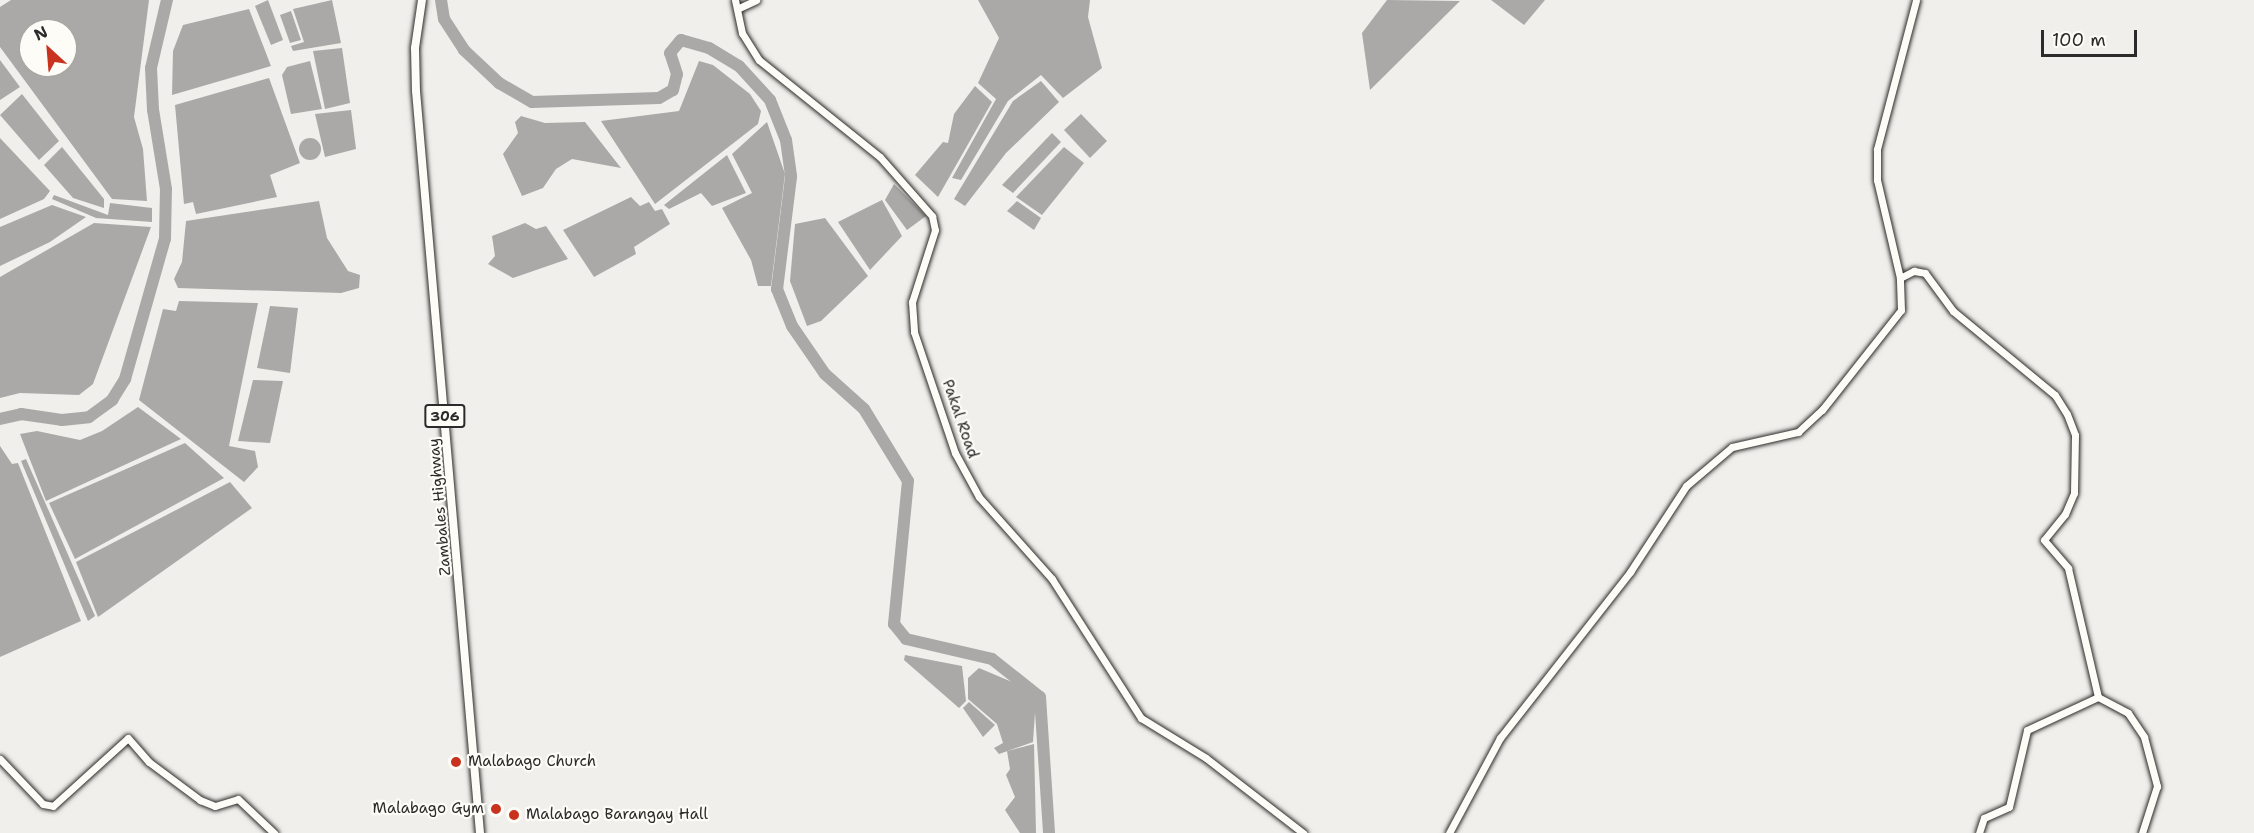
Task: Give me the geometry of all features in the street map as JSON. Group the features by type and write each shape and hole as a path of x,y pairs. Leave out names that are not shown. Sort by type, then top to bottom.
{"main road":[{"name":"Zambales Highway","path":"422,0 415,48 417,98 480,833"}],"street":[{"name":"Pakal Road","path":"735,0 739,8 742,33 759,60 880,157 932,216 935,230 912,302 914,332 954,453 979,497 1052,579 1141,718 1206,758 1303,833"},
{"path":"739,8 756,0"},
{"path":"1449,833 1500,738 1630,572 1686,486 1732,447 1789,438 1822,410 1901,310 1900,278 1877,180 1877,149 1916,0"},
{"path":"1900,278 1914,271 1925,273 1953,311 2055,395 2067,414 2075,435 2074,493 2065,514 2044,540 2068,568 2098,697"},
{"path":"1979,833 1984,818 2008,807 2027,730 2098,697"},
{"path":"2098,697 2128,712 2144,737 2157,786 2142,833"},
{"path":"0,759 43,804 53,806 128,738 149,762 200,800 215,806 237,799 274,833"}],"shaded area":[{"path":"11,0 149,0 134,117 143,149 147,201 112,199 23,78 78,78 78,18 18,18 18,71 0,47 0,7"},
{"path":"268,0 283,40 271,45 255,6"},
{"path":"332,0 341,43 293,51 291,46 304,42 293,9"},
{"path":"978,0 1090,0 1088,17 1102,68 1063,98 1041,75 1008,101 961,180 952,178 996,99 978,83 999,38"},
{"path":"1387,0 1460,1 1370,90 1362,33"},
{"path":"1491,0 1545,0 1524,25"},
{"path":"249,9 271,66 172,95 173,51 183,25"},
{"path":"291,11 301,40 290,43 280,15"},
{"path":"342,48 350,103 325,109 313,51"},
{"path":"0,60 20,87 0,100"},
{"path":"310,61 322,109 291,114 282,75 287,67"},
{"path":"699,61 713,65 750,94 761,111 758,124 655,204 601,121 679,111"},
{"path":"269,78 300,163 270,175 277,197 196,214 193,202 184,204 175,105"},
{"path":"1041,81 1059,102 1006,153 965,206 954,199 1013,101"},
{"path":"975,86 992,102 938,197 915,175 943,142 948,143 954,114"},
{"path":"22,94 59,141 39,160 0,115"},
{"path":"351,110 356,149 325,157 315,114"},
{"path":"1081,114 1107,141 1090,158 1064,130"},
{"path":"521,116 545,123 585,122 621,168 572,159 556,169 543,188 522,196 503,154 518,133 515,122"},
{"path":"767,122 785,174 771,286 758,286 751,260 722,208 752,193 732,154"},
{"path":"1052,133 1061,142 1013,193 1002,185"},
{"path":"0,138 50,191 44,199 0,219"},
{"path":"310,138 318,141 321,149 318,157 310,160 302,157 299,149 302,141"},
{"path":"62,147 104,199 104,208 73,198 44,165"},
{"path":"1064,147 1084,163 1042,215 1016,197"},
{"path":"727,155 746,193 712,206 701,193 669,209 664,205"},
{"path":"894,184 926,216 907,230 885,200"},
{"path":"54,195 108,215 110,203 152,208 152,222 96,218 52,199"},
{"path":"631,197 640,206 649,202 655,211 662,209 670,224 634,247 636,254 594,277 563,230"},
{"path":"882,200 902,236 870,270 838,222"},
{"path":"319,201 327,238 348,271 360,275 359,288 341,293 178,288 174,279 182,262 186,221"},
{"path":"1017,201 1041,218 1034,230 1007,211"},
{"path":"52,205 86,217 50,242 0,266 0,227"},
{"path":"825,218 868,276 821,321 807,326 790,281 795,224"},
{"path":"94,223 151,227 93,384 79,395 20,393 0,398 0,277"},
{"path":"525,223 536,229 546,226 568,259 513,278 488,264 495,256 492,236"},
{"path":"179,301 258,303 229,446 255,451 258,467 244,482 139,400 163,309 176,311"},
{"path":"270,306 298,308 290,373 257,368"},
{"path":"253,380 283,381 270,443 238,441"},
{"path":"138,407 181,439 46,501 20,434 37,431 80,440 102,431"},
{"path":"185,443 224,478 75,559 49,503"},
{"path":"0,446 12,464 18,463 81,621 0,657"},
{"path":"26,459 95,616 88,621 21,461"},
{"path":"230,482 252,508 98,617 76,562"},
{"path":"905,655 962,666 966,701 959,708 904,660"},
{"path":"979,668 1026,688 1036,698 1033,742 999,754 994,748 1003,743 997,724 968,699 968,678"},
{"path":"969,702 995,725 983,737 963,708"},
{"path":"1034,744 1036,833 1020,833 1005,810 1015,797 1006,775 1010,769 1007,751"}],"waterway":[{"path":"0,419 21,414 62,420 89,417 112,400 125,379 165,239 166,189 153,110 151,68 167,0"},
{"path":"441,0 444,19 464,50 499,83 532,102 659,98 673,90 677,74 670,53 681,40 709,48 739,66 770,100 786,140 791,177 777,289 792,326 825,374 864,409 908,481 894,624 906,639 992,659 1040,697 1049,833"}],"place":[{"name":"Malabago Church","path":"456,762"},
{"name":"Malabago Gym","path":"496,809"},
{"name":"Malabago Barangay Hall","path":"514,815"}]}
